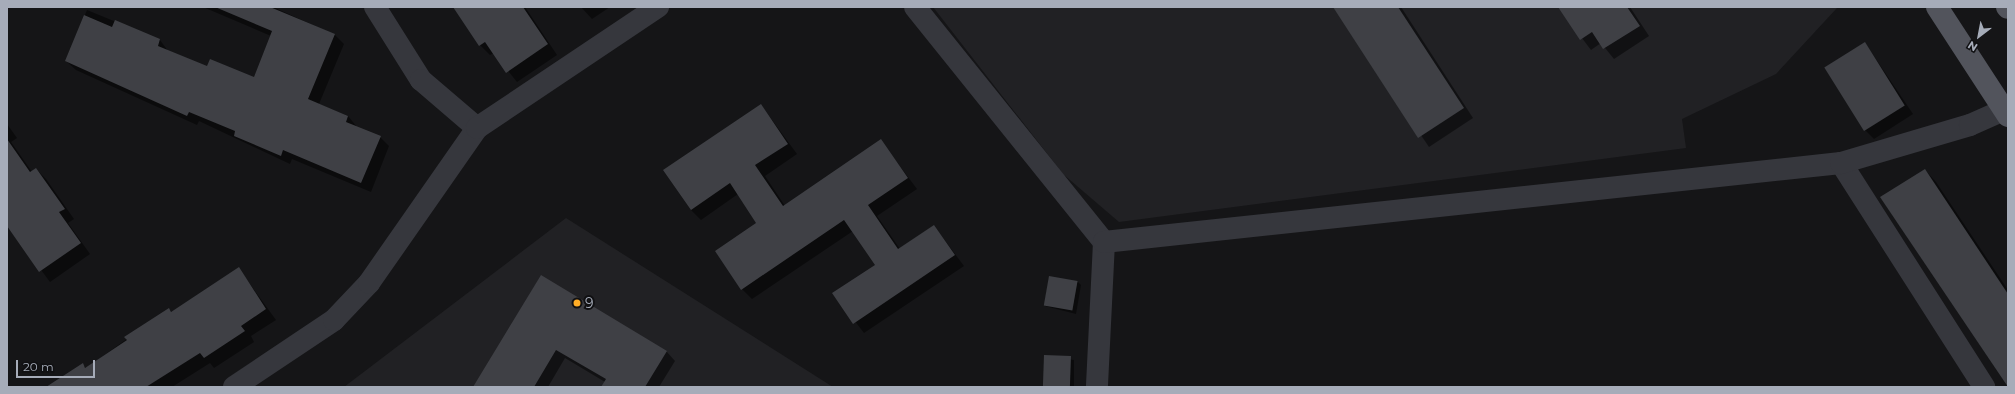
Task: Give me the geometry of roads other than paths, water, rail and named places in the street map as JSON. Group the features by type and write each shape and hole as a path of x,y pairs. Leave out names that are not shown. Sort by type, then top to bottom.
{"main road":[{"path":"1937,7 2006,113"}],"street":[{"path":"375,7 421,80 477,128"},
{"path":"234,387 334,320 369,283 477,128 658,7"},
{"path":"915,7 1104,242 1096,387"},
{"path":"1104,242 1841,163 2006,113"},
{"path":"1841,163 1984,387"}],"place":[{"name":"9","path":"577,303"}]}
